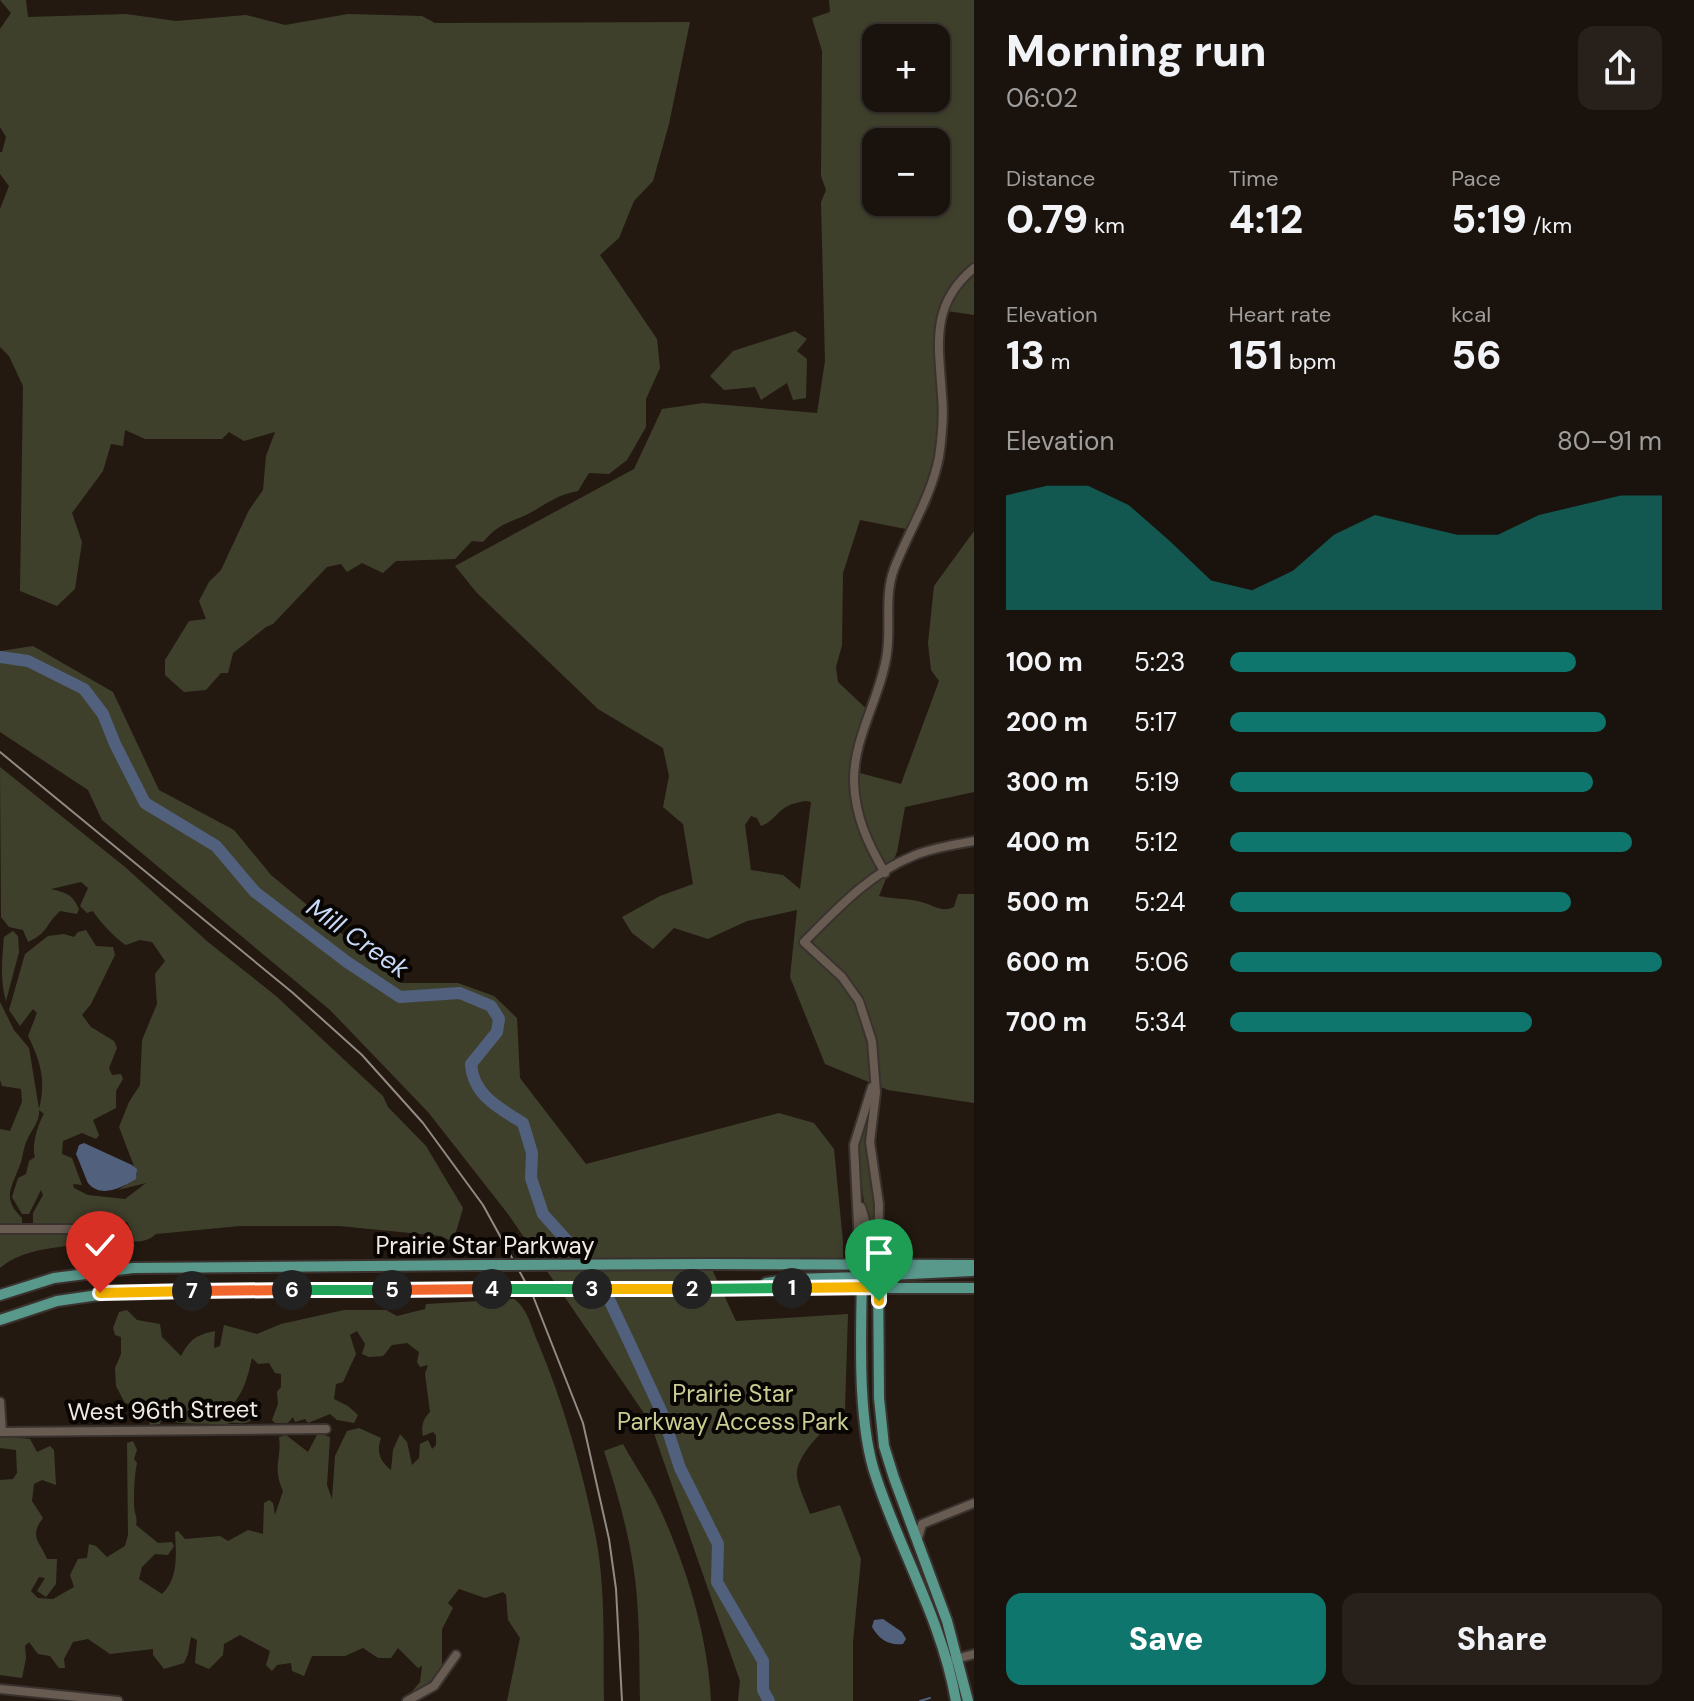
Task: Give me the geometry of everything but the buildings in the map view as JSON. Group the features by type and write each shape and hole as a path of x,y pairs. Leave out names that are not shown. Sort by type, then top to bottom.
{"main road":[{"path":"860,1264 864,1408 870,1458 968,1701"},
{"name":"Prairie Star Parkway","path":"0,1295 54,1278 133,1268 878,1264 974,1268"},
{"path":"878,1264 881,1280 880,1426 894,1478 947,1621 956,1701"},
{"path":"862,1282 878,1264"},
{"path":"881,1280 974,1268"},
{"name":"Prairie Star Parkway","path":"0,1320 57,1301 119,1292 747,1288 881,1280 901,1287 974,1288"}],"street":[{"path":"885,873 859,816 854,781 857,759 887,656 888,591 893,573 925,505 937,465 943,412 937,347 940,323 953,291 974,268"},
{"path":"878,1264 879,1204 870,1142 876,1092 872,1041 859,1001 842,977 804,942 843,903 912,856 974,841"},
{"path":"860,1264 854,1145 874,1074"},
{"path":"858,1198 878,1264"},
{"path":"0,1229 122,1229"},
{"path":"0,1402 1,1432"},
{"name":"West 96th Street","path":"1,1432 326,1429"},
{"path":"908,1518 922,1524 974,1503"},
{"path":"918,1543 922,1524"},
{"path":"952,1660 974,1654"},
{"path":"407,1701 427,1697 456,1655"},
{"path":"0,1689 118,1701"}],"green space":[{"path":"0,0 26,0 28,17 126,14 176,21 246,15 285,25 348,14 422,16 435,23 690,22 669,124 653,181 634,201 619,238 600,255 657,339 660,368 646,399 646,427 627,460 609,474 589,473 578,491 503,525 483,542 472,541 455,559 396,561 383,573 362,563 347,572 341,564 327,567 273,624 233,653 228,673 221,673 206,690 184,692 165,675 165,660 189,621 206,619 199,601 209,582 221,570 249,510 263,490 266,456 275,432 244,441 229,432 222,439 145,439 125,430 123,446 111,444 103,471 72,513 82,542 75,589 57,606 20,591 23,386 9,356 0,347 0,209 9,186 0,174 0,152 6,137 0,127 0,29 11,13"},
{"path":"829,0 974,0 974,315 947,311 941,337 948,425 941,469 930,505 916,531 860,520 843,573 842,645 836,667 838,682 874,716 862,753 860,773 901,784 939,681 931,670 928,643 934,586 974,531 974,792 905,807 897,852 879,896 945,909 954,907 958,894 974,894 974,1103 888,1090 825,1064 790,977 797,910 747,921 708,939 674,928 653,949 632,933 622,917 660,896 693,884 683,824 663,807 669,776 663,748 598,709 477,593 455,566 634,469 662,409 703,403 817,413 825,361 821,202 826,190 821,176 822,51 812,18 830,12","holes":["811,802 800,889 783,875 751,870 745,825 751,816 757,818 761,826 783,809"]},
{"path":"795,331 807,339 797,351 807,359 806,398 793,400 787,383 761,400 755,387 724,390 710,376 733,351"},
{"name":"Prairie Star Parkway Access Park","path":"33,646 113,692 159,790 234,830 271,875 401,983 458,983 494,996 517,1018 520,1078 586,1164 779,1113 814,1123 834,1149 843,1264 710,1265 736,1321 848,1314 845,1409 807,1450 801,1459 797,1477 810,1514 840,1505 861,1559 853,1642 853,1701 738,1701 740,1681 650,1422 508,1214 428,1112 330,1010 102,820 88,790 0,732 0,651"},
{"path":"0,767 125,867 208,942 276,996 383,1096 388,1107 426,1146 463,1208 453,1242 441,1236 339,1226 240,1226 156,1234 144,1241 73,1239 67,1246 23,1255 0,1268 0,1232 131,1230 127,1222 33,1227 33,1213 43,1195 41,1190 29,1214 22,1214 12,1197 18,1178 26,1174 29,1161 35,1157 36,1135 44,1114 39,1110 10,1191 11,1204 22,1218 22,1224 0,1226 0,1129 10,1131 22,1102 21,1089 2,1086 0,1080 0,1002 14,1030 29,1048 39,1109 42,1089 39,1063 28,1036 37,1013 33,1009 20,1026 9,1010 25,954 48,936 64,934 74,937 86,930 96,946 113,947 115,955 91,1004 82,1015 91,1027 114,1041 117,1048 109,1068 112,1075 121,1074 123,1079 116,1091 116,1108 93,1120 99,1135 96,1139 82,1133 63,1141 62,1154 72,1158 82,1185 73,1184 74,1188 88,1195 125,1199 146,1183 118,1190 135,1179 137,1174 119,1127 140,1085 142,1040 157,1004 155,974 165,961 152,942 140,940 126,945 108,930 93,911 87,913 80,906 88,888 81,882 51,889 71,897 79,909 77,914 60,911 43,932 28,942 23,930 9,927 1,917"},
{"path":"13,931 18,936 19,952 6,1001 2,978 4,937"},
{"path":"873,1095 867,1146 874,1203 874,1241 865,1208 856,1150"},
{"path":"514,1299 529,1320 557,1392 591,1513 601,1579 604,1701 507,1701 520,1638 508,1620 506,1595 503,1592 485,1598 459,1589 448,1603 453,1608 442,1629 442,1667 427,1685 410,1694 420,1682 422,1666 418,1668 398,1648 391,1658 378,1658 363,1648 345,1656 312,1656 304,1676 292,1671 291,1663 277,1665 272,1671 266,1665 270,1651 240,1635 224,1644 223,1655 209,1669 195,1663 197,1640 191,1637 184,1663 164,1669 153,1655 153,1649 110,1654 88,1639 73,1642 64,1659 65,1668 59,1668 50,1656 38,1654 29,1642 25,1646 22,1678 0,1675 0,1480 13,1479 17,1473 16,1450 0,1448 0,1436 30,1439 37,1452 50,1446 54,1450 56,1485 42,1480 34,1484 32,1501 43,1518 36,1530 37,1540 47,1559 57,1559 56,1584 46,1597 37,1591 45,1578 39,1577 31,1591 38,1598 53,1599 74,1587 70,1575 78,1559 87,1558 89,1544 96,1546 107,1557 125,1546 128,1535 127,1443 133,1441 137,1450 134,1459 137,1463 134,1495 136,1525 158,1543 172,1542 174,1546 168,1555 155,1554 142,1567 139,1579 162,1594 174,1573 175,1532 178,1531 185,1539 220,1536 228,1541 248,1530 263,1534 264,1503 269,1500 273,1503 275,1515 283,1491 278,1469 279,1437 286,1435 308,1452 318,1433 330,1437 327,1485 332,1499 335,1456 347,1431 359,1428 381,1438 380,1456 391,1470 393,1450 400,1434 407,1442 412,1465 419,1458 420,1444 428,1440 432,1449 436,1445 433,1432 423,1436 423,1423 430,1412 425,1374 428,1365 420,1367 417,1362 419,1352 407,1343 392,1345 383,1356 369,1357 362,1354 365,1344 357,1331 350,1335 356,1354 343,1382 336,1384 334,1399 358,1415 354,1423 337,1420 330,1414 308,1423 305,1419 295,1422 293,1417 288,1423 275,1423 272,1420 278,1404 281,1374 275,1373 269,1363 258,1364 252,1358 243,1388 233,1404 236,1414 250,1413 250,1421 225,1425 183,1423 169,1421 169,1412 163,1411 160,1424 150,1425 148,1417 161,1403 155,1398 135,1406 125,1403 116,1386 115,1368 121,1354 121,1337 115,1335 113,1328 119,1312 127,1310 137,1320 160,1324 162,1337 181,1356 187,1345 198,1336 215,1331 214,1348 220,1346 224,1325 257,1334 281,1324 344,1310 386,1310 397,1316 425,1309 426,1304"},
{"path":"623,1444 652,1493 679,1555 701,1628 711,1701 640,1701 639,1625 634,1572 622,1511 604,1451"}],"water":[{"path":"84,1143 132,1165 137,1169 136,1179 112,1190 93,1188 76,1154 79,1145"},
{"path":"883,1619 902,1632 906,1639 903,1644 889,1643 875,1631 872,1627 874,1620"}],"waterway":[{"name":"Mill Creek","path":"0,657 28,661 84,689 103,714 145,803 216,846 255,892 347,962 400,997 460,993 491,1006 499,1019 497,1032 471,1064 473,1075 489,1100 523,1123 532,1153 531,1178 543,1214 597,1274 662,1413 680,1468 718,1544 717,1582 763,1661 763,1690 769,1701"},
{"path":"920,1701 930,1698"}],"railway":[{"path":"0,752 293,993 362,1055 423,1123 483,1205 533,1296 583,1423 609,1539 616,1589 622,1701"}],"route":[{"path":"100,1293 879,1287 879,1301"}]}
